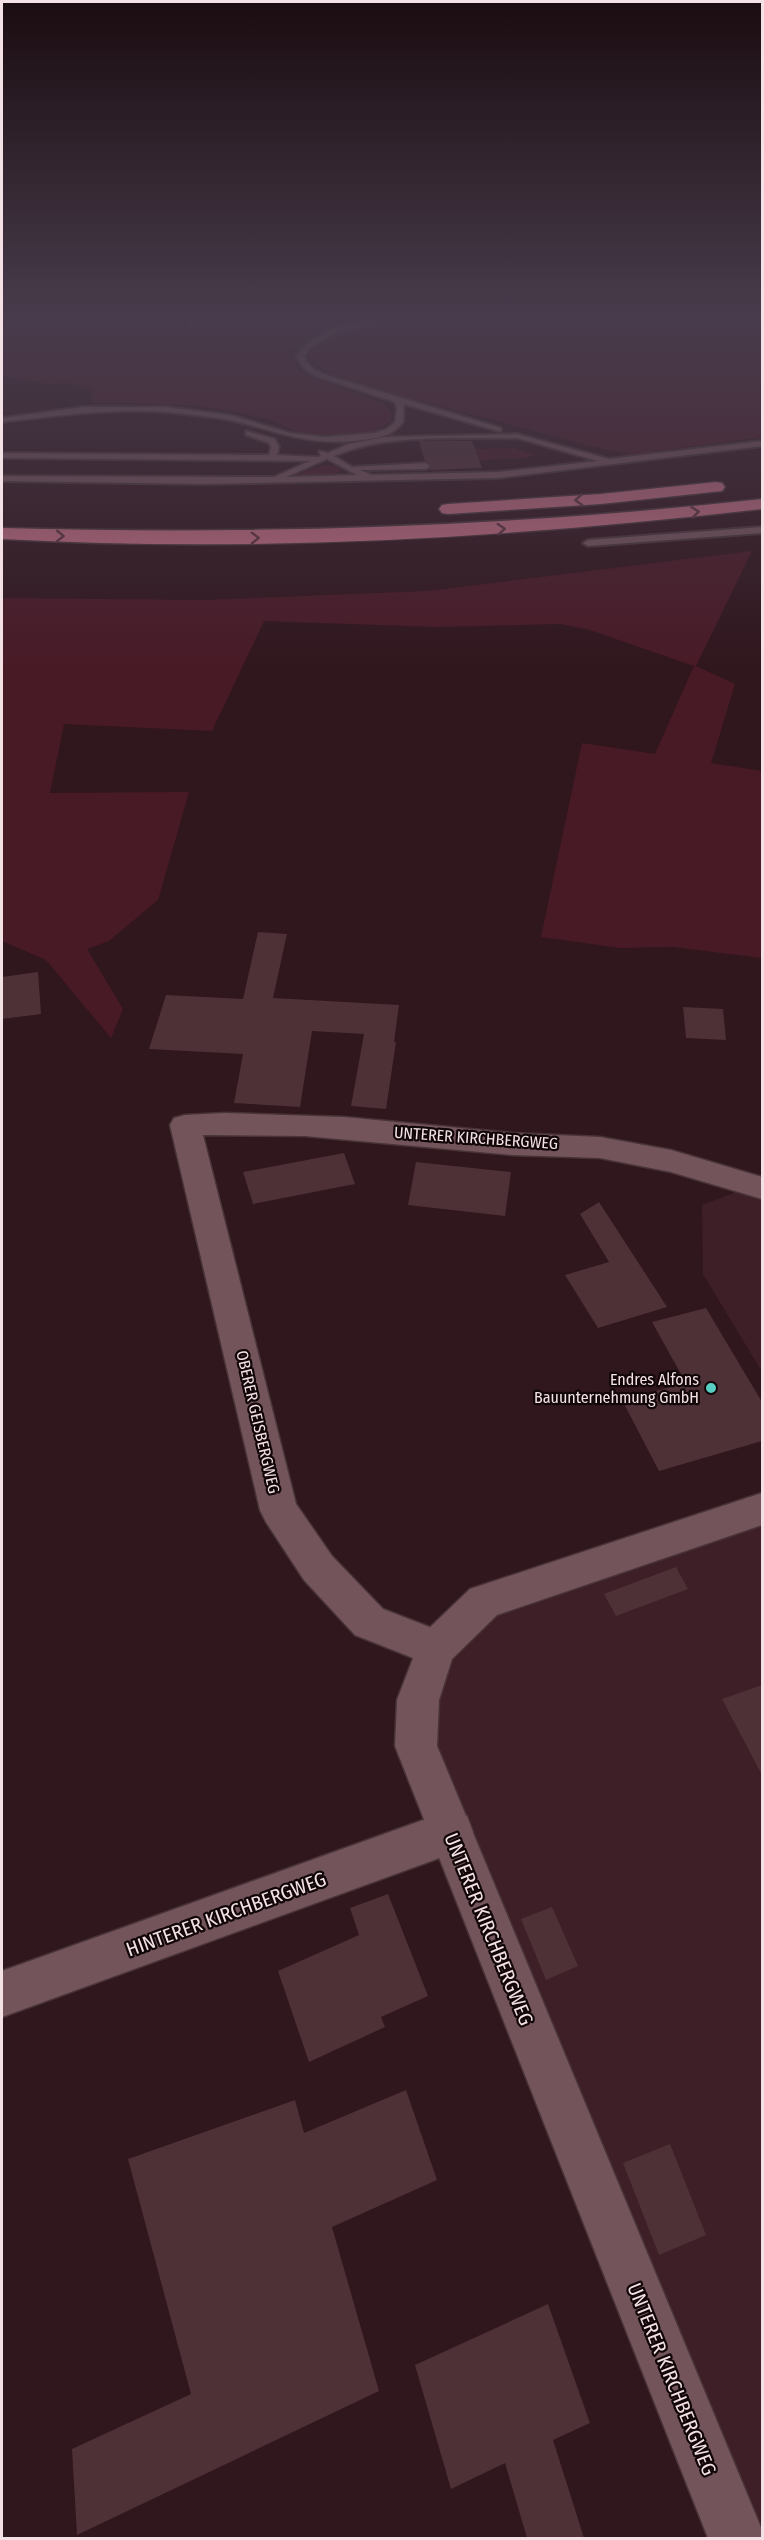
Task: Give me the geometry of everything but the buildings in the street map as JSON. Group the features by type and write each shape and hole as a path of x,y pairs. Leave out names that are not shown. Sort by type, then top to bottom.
{"highway":[{"path":"429,510 601,499 729,485"},
{"path":"2,534 218,538 367,535 544,526 762,504"},
{"path":"367,535 432,544 542,544"},
{"path":"565,543 588,543"}],"street":[{"name":"UNTERER KIRCHBERGWEG","path":"185,1125 240,1122 372,1130 507,1143 577,1145 662,1158 762,1188"},
{"name":"OBERER GEISBERGWEG","path":"185,1125 279,1510 318,1568 369,1622 436,1648"},
{"name":"UNTERER KIRCHBERGWEG","path":"737,2538 416,1746 418,1700 436,1648 484,1602 762,1509"},
{"name":"HINTERER KIRCHBERGWEG","path":"2,1994 451,1832"}],"lane":[{"path":"249,434 266,438 517,436"},
{"path":"290,434 306,438 312,446 348,468 387,479"},
{"path":"266,481 387,434"},
{"path":"509,434 580,454 625,461"},
{"path":"266,438 275,444 272,459"},
{"path":"473,444 514,445 562,456 580,454"},
{"path":"2,479 266,481 512,474 762,444"},
{"path":"351,446 420,446"},
{"path":"2,456 272,459 328,457"},
{"path":"531,462 541,460"},
{"path":"520,462 578,467"},
{"path":"348,468 426,466"},
{"path":"588,543 762,530"}],"shaded area":[{"path":"309,434 363,434 327,436"},
{"path":"544,434 762,434 762,437 635,454 607,450"},
{"path":"514,448 535,455 523,458 479,460 475,449"},
{"path":"322,465 335,466 341,471 328,477 293,476"},
{"path":"752,551 696,666 735,684 711,763 762,771 762,958 673,947 620,948 541,937 582,743 655,754 694,666 590,630 561,624 437,627 264,621 212,731 64,724 50,793 189,792 158,900 109,941 87,949 123,1009 111,1038 46,960 2,941 2,598 205,600 428,591"},
{"path":"762,1182 762,1372 703,1274 702,1205"},
{"path":"762,1511 762,2538 737,2538 459,1857 418,1700 484,1602"}],"place":[{"name":"Endres Alfons Bauunternehmung GmbH","path":"711,1388"}]}
